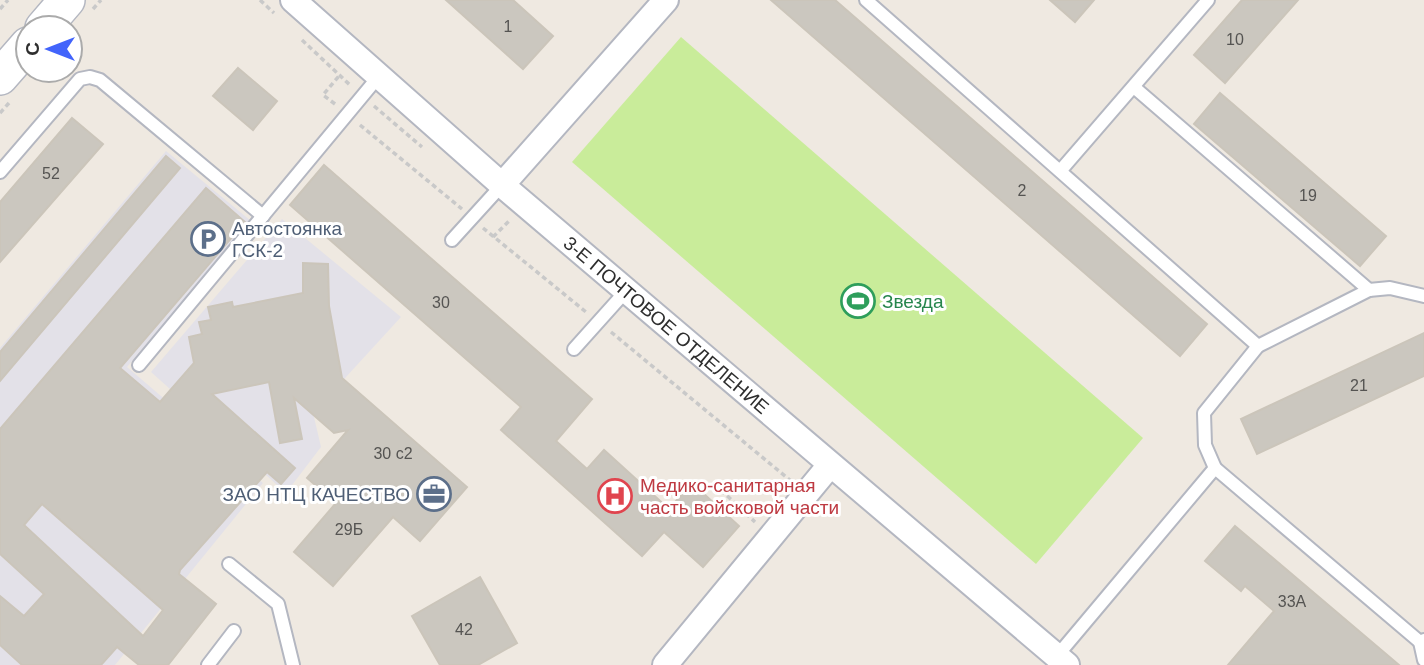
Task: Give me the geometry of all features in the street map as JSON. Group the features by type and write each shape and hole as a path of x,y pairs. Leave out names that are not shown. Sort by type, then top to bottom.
{"main road":[{"path":"55,14 67,0"},
{"path":"0,77 14,61"}],"street":[{"name":"3-Е ПОЧТОВОЕ ОТДЕЛЕНИЕ","path":"293,0 502,185 1062,661"},
{"path":"502,185 666,0"},
{"path":"664,665 830,465"}],"lane":[{"path":"866,0 1258,346"},
{"path":"1061,170 1209,0"},
{"path":"0,172 80,79 90,76 100,80 263,216"},
{"path":"139,365 379,76"},
{"path":"1135,88 1369,290"},
{"path":"453,240 502,185"},
{"path":"1424,296 1390,288 1369,290 1258,346 1204,412 1205,445 1215,468 1422,641 1424,660"},
{"path":"574,349 626,291"},
{"path":"1062,661 1215,468"},
{"path":"229,564 278,604 293,665"},
{"path":"208,665 234,631"}],"path":[{"path":"0,9 8,0"},
{"path":"339,76 323,95 806,494"},
{"path":"721,490 771,536"}],"shaded area":[{"path":"166,151 251,221 127,367 263,483 115,665 0,665 0,348"},
{"path":"282,219 401,317 313,413 321,447 286,493 151,372"}],"green space":[{"name":"Звезда","path":"681,37 1143,438 1036,564 572,162"}],"building":[{"path":"446,0 513,0 553,36 523,69"},
{"path":"771,0 835,0 1207,324 1180,356"},
{"path":"1050,0 1094,0 1075,22"},
{"path":"1242,0 1298,0 1225,83 1194,55"},
{"path":"238,68 277,101 253,130 213,96"},
{"path":"1220,93 1386,236 1360,266 1194,124"},
{"path":"72,118 103,144 0,262 0,202"},
{"path":"166,156 180,168 0,381 0,352"},
{"path":"324,165 592,399 556,441 587,469 604,450 669,509 692,483 739,526 703,567 664,532 642,556 501,430 521,407 290,205"},
{"path":"206,188 245,222 120,368 160,402 194,363 189,337 202,334 199,322 211,320 208,307 232,302 233,307 303,293 303,263 328,264 329,306 342,378 467,487 420,541 393,517 333,586 294,552 336,503 307,478 348,430 334,433 294,398 302,439 280,443 269,382 212,394 295,468 281,484 267,472 180,570 179,574 216,604 168,665 139,665 117,647 101,665 22,665 0,645 0,596 24,616 44,594 0,554 0,429","holes":["42,504 163,610 143,636 24,525"]},
{"path":"1424,333 1424,376 1257,454 1241,419"},
{"path":"1235,526 1399,665 1228,665 1274,611 1245,586 1241,591 1205,561"},
{"path":"480,577 517,643 478,665 440,665 412,616"}],"place":[{"name":"Автостоянка ГСК-2","path":"208,239"},
{"name":"Звезда","path":"858,301"},
{"name":"ЗАО НТЦ КАЧЕСТВО","path":"434,494"},
{"name":"Медико-санитарная часть войсковой части","path":"615,496"}]}
